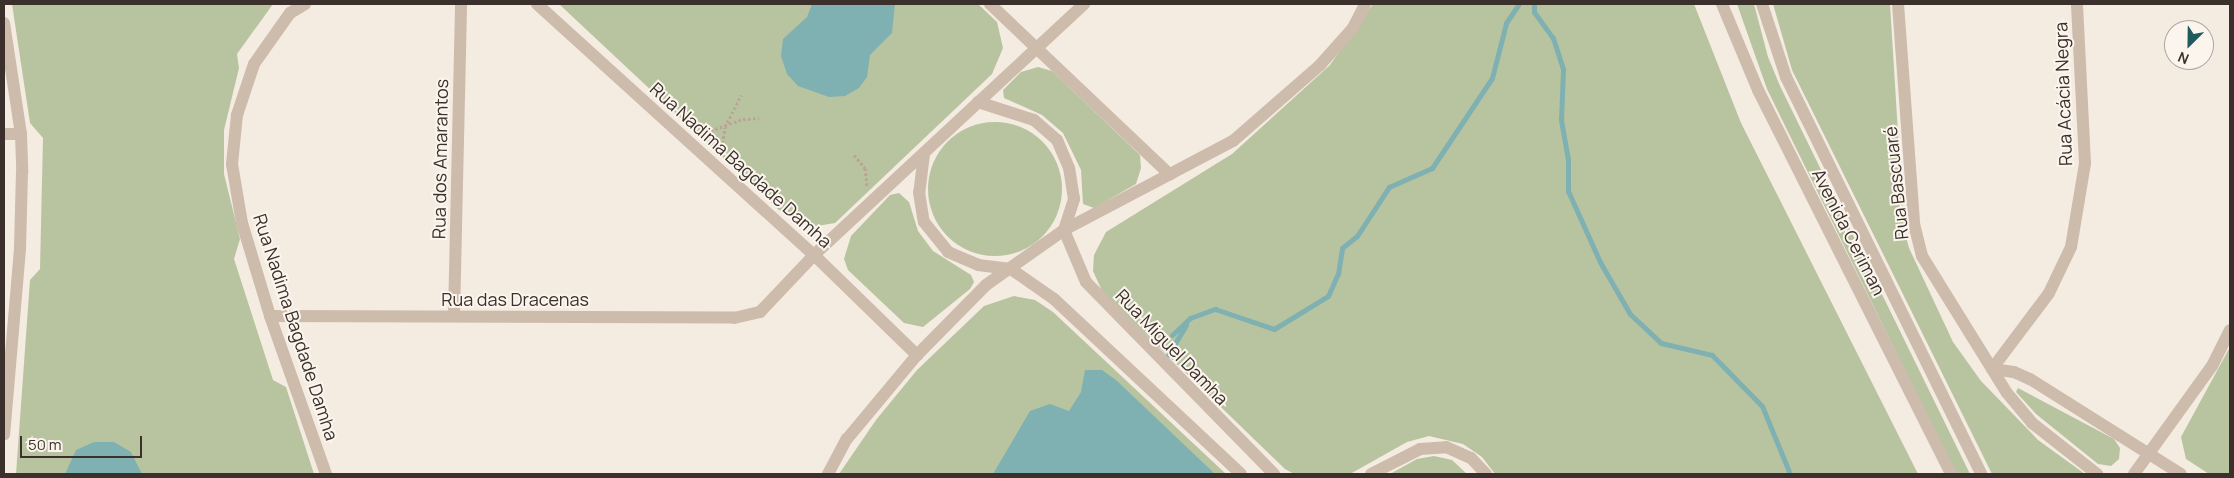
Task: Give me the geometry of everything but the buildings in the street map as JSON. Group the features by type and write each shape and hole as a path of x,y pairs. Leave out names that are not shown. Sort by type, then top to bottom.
{"street":[{"name":"Rua Nadima Bagdade Damha","path":"306,4 290,13 254,64 236,115 232,164 242,223 270,316 326,474"},
{"name":"Rua dos Amarantos","path":"454,316 461,4"},
{"name":"Rua Nadima Bagdade Damha","path":"537,4 814,256 917,355"},
{"path":"990,4 1170,175"},
{"path":"814,256 1084,4"},
{"path":"828,474 848,439 917,355 998,275 1011,268 1064,230 1233,141 1327,58 1353,28 1365,4"},
{"name":"Avenida Ceriman","path":"1722,4 1758,90 1951,474"},
{"name":"Avenida Ceriman","path":"1762,4 1786,77 1981,474"},
{"name":"Rua Bascuaré","path":"1898,4 1914,224 1922,256 1992,368 2032,423 2097,474"},
{"name":"Rua Acácia Negra","path":"1992,368 2049,293 2071,247 2086,163 2077,4"},
{"path":"4,23 21,134 20,249 9,318 4,434"},
{"path":"978,102 1034,120 1057,140 1069,168 1074,199 1064,230"},
{"path":"4,134 21,134"},
{"path":"924,154 919,192 924,222 948,252 978,265 1011,268 1054,299 1241,474"},
{"name":"Rua Miguel Damha","path":"1064,230 1086,282 1274,474"},
{"name":"Rua das Dracenas","path":"270,316 734,318 760,312 814,256"},
{"path":"2134,474 2150,457 2212,366 2230,330"},
{"path":"1992,368 2014,372 2030,379 2150,457 2181,474"},
{"path":"1371,474 1420,449 1446,447 1471,458 1486,474"}],"path":[{"path":"714,164 721,155 725,127 741,96"},
{"path":"690,142 697,134 725,127 744,119 759,118"},
{"path":"854,155 865,168 868,182 864,195 872,203"}],"green space":[{"path":"12,4 273,4 237,54 239,68 224,130 224,174 240,239 234,259 273,380 286,387 314,474 16,474 30,280 40,269 43,138 30,123"},
{"path":"559,4 978,4 997,22 1003,48 992,74 835,223 817,226 798,222 780,211"},
{"path":"1373,4 1694,4 1741,123 1918,474 1495,474 1482,457 1463,444 1429,436 1407,442 1350,474 1294,474 1285,469 1103,293 1093,271 1094,255 1106,232 1232,154 1330,65"},
{"path":"1737,4 1754,4 1768,57 1780,86 1970,474 1956,474 1767,89"},
{"path":"1773,4 1890,4 1904,230 1909,248 1953,342 1981,381 2038,440 2085,474 1992,474 1792,70"},
{"path":"1038,67 1052,71 1140,155 1141,168 1136,184 1094,208 1083,204 1081,170 1063,133 1042,115 1004,98 1003,90 1021,72"},
{"path":"995,122 1021,127 1042,142 1057,163 1062,189 1057,215 1042,236 1021,251 995,256 969,251 948,236 933,215 928,189 933,163 948,142 969,127"},
{"path":"899,193 909,202 918,231 933,251 971,275 974,282 970,289 923,327 904,323 848,270 844,259 851,236 890,195"},
{"path":"1014,296 1035,300 1053,312 1226,474 839,474 876,420 917,370 984,306"},
{"path":"2230,347 2230,474 2209,474 2186,459 2181,437"},
{"path":"2018,388 2114,439 2120,448 2119,459 2111,466 2098,464 2036,414 2016,392"},
{"path":"1434,456 1452,460 1467,474 1390,474 1417,459"}],"water":[{"path":"812,4 895,4 892,33 870,55 867,77 859,88 845,96 829,97 798,86 787,74 781,56 783,39 807,17"},
{"path":"1085,370 1102,370 1116,380 1215,474 993,474 1030,411 1050,404 1069,411 1081,392"},
{"path":"94,442 114,442 131,452 142,474 65,474 76,450"}],"waterway":[{"path":"1172,335 1190,318 1215,309 1274,329 1328,296 1338,274 1342,248 1357,236 1389,187 1432,168 1492,78 1506,23 1519,4"},
{"path":"1534,4 1534,12 1553,38 1563,69 1561,120 1568,159 1568,191 1600,262 1630,314 1661,343 1712,355 1762,406 1790,474"},
{"path":"1168,355 1186,325"}]}
